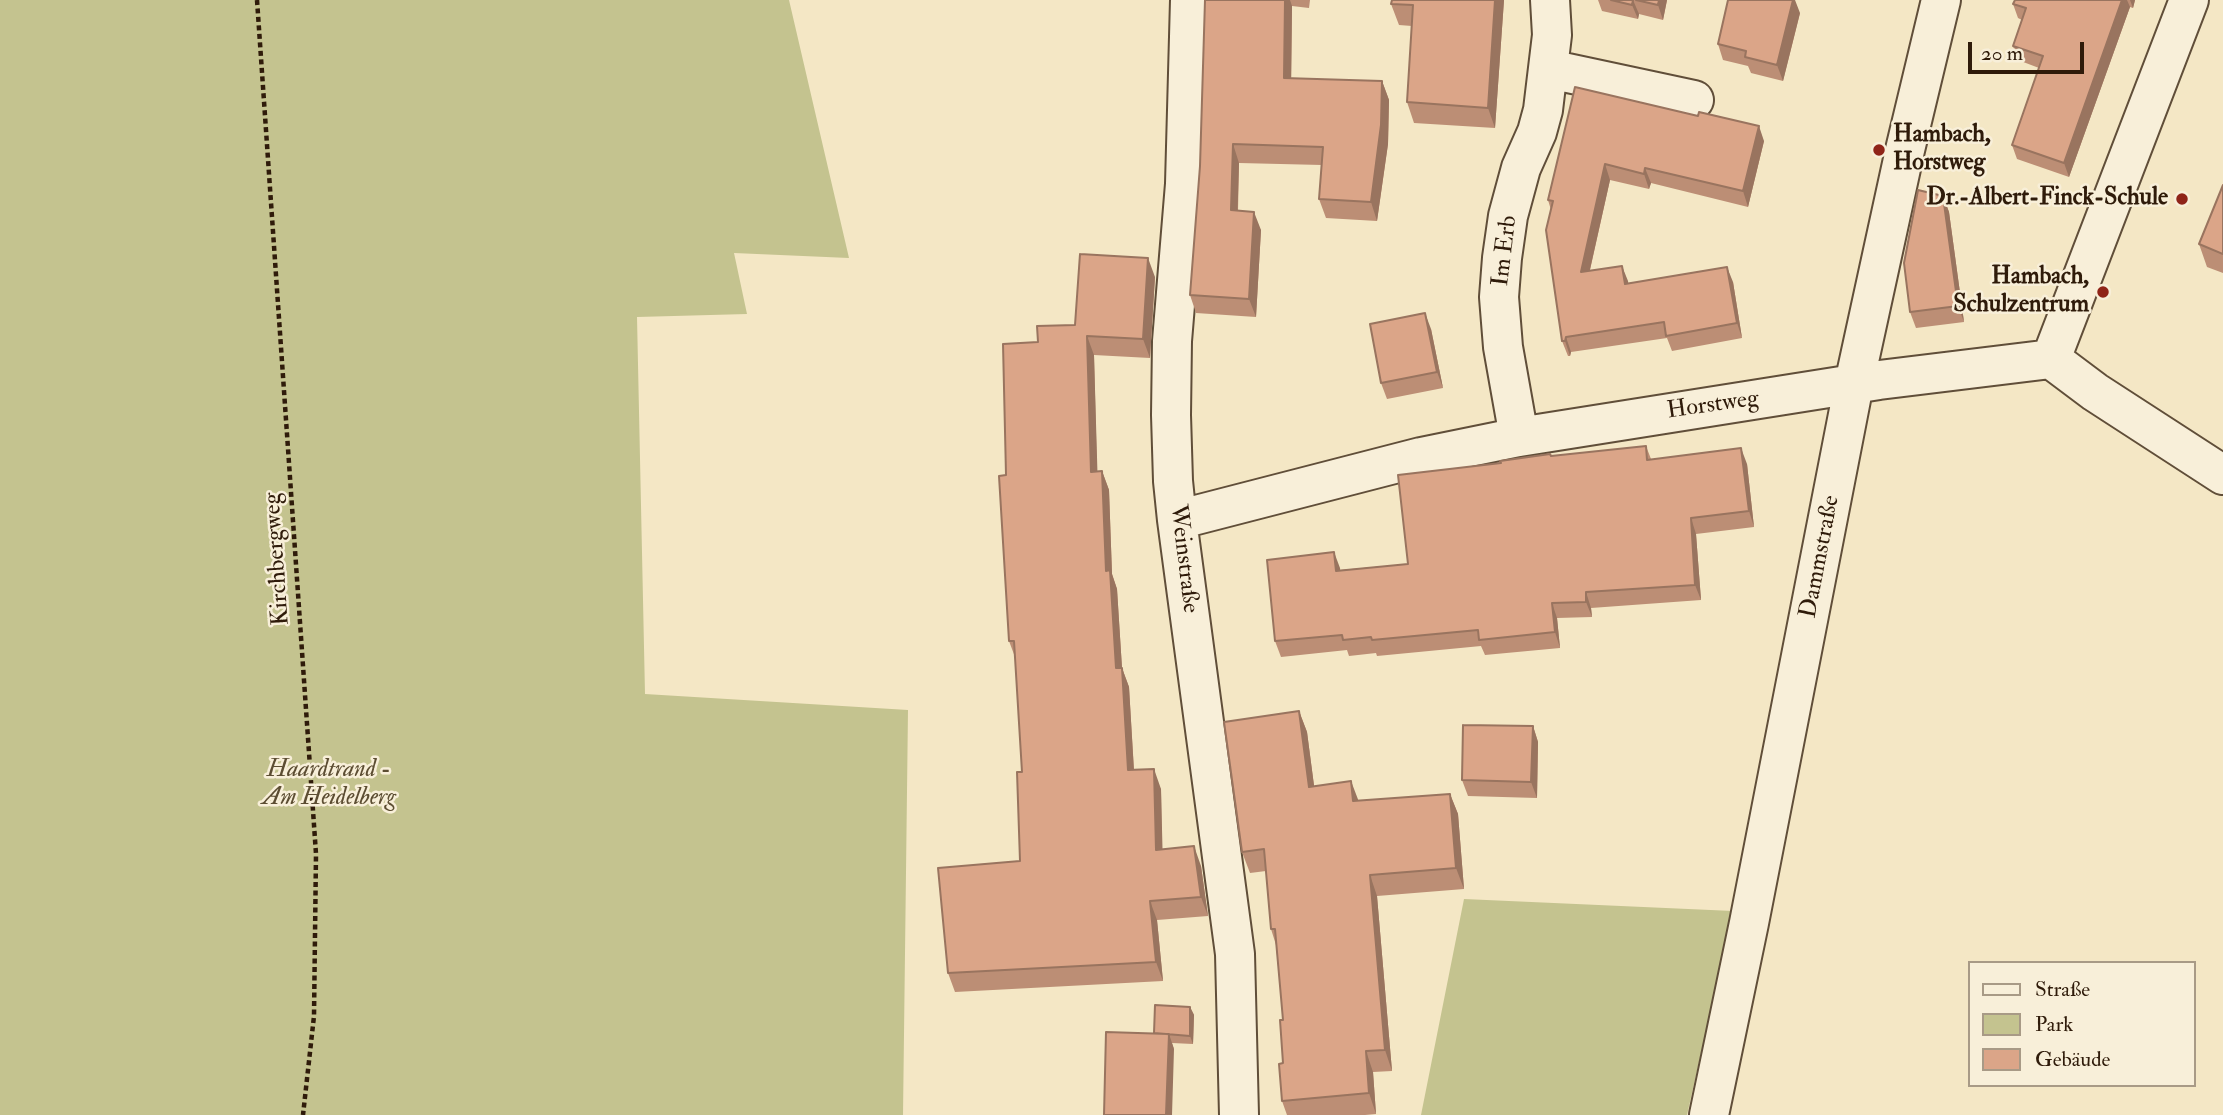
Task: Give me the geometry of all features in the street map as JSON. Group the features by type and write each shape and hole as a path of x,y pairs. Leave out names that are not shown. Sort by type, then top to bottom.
{"street":[{"name":"Weinstraße","path":"1190,0 1185,184 1172,341 1171,415 1177,520 1235,954 1239,1115"},
{"name":"Im Erb","path":"1518,437 1503,347 1499,297 1508,216 1521,168 1544,110 1552,34 1550,0"},
{"name":"Dammstraße","path":"1709,1115 1854,384 1941,0"},
{"path":"2189,0 2051,359 2095,392 2223,475"},
{"path":"1549,69 1694,100"},
{"name":"Horstweg","path":"1177,520 1421,457 1518,437 1854,384 2051,359"}],"path":[{"name":"Kirchbergweg","path":"257,0 316,854 314,1016 303,1115"}],"green space":[{"name":"Haardtrand - Am Heidelberg","path":"0,0 789,0 849,258 734,253 747,314 637,317 645,694 908,710 903,1115 0,1115"},
{"path":"1464,899 1733,911 1687,1115 1421,1115"}],"building":[{"path":"1205,0 1285,0 1284,78 1382,81 1381,125 1371,202 1319,199 1323,147 1233,144 1231,210 1254,212 1249,299 1190,295 1200,166"},
{"path":"1392,0 1495,0 1488,108 1407,102 1413,5 1391,4"},
{"path":"1611,0 1633,0 1632,5"},
{"path":"1636,0 1659,0 1658,5"},
{"path":"1728,0 1793,0 1777,65 1745,57 1746,51 1718,44"},
{"path":"2015,0 2122,0 2064,163 2012,145 2043,56 2013,46 2026,8 2013,4"},
{"path":"1575,87 1698,116 1699,112 1759,126 1743,191 1645,168 1644,174 1605,164 1581,272 1622,266 1625,284 1727,267 1737,323 1666,336 1664,322 1566,337 1565,341 1562,341 1546,230 1553,201 1548,200"},
{"path":"2223,185 2223,254 2199,244"},
{"path":"1918,190 1943,196 1958,306 1910,312 1904,263"},
{"path":"1080,254 1148,258 1143,339 1087,336 1091,472 1102,471 1106,571 1110,570 1116,668 1122,668 1128,770 1154,769 1156,850 1194,846 1201,897 1150,901 1156,962 948,973 938,868 1020,861 1017,772 1022,772 1014,641 1009,641 999,476 1006,475 1003,344 1038,342 1037,326 1075,325"},
{"path":"1425,313 1437,372 1381,383 1370,324"},
{"path":"1646,446 1647,460 1741,448 1749,511 1691,518 1695,585 1586,592 1586,602 1552,603 1555,632 1479,640 1478,630 1372,640 1371,637 1343,640 1342,635 1275,641 1267,560 1334,552 1336,571 1408,564 1398,475 1501,463 1500,461 1550,454"},
{"path":"1299,711 1309,787 1351,781 1353,801 1450,794 1456,868 1370,875 1385,1050 1366,1051 1369,1093 1282,1101 1279,1064 1283,1063 1280,1020 1283,1020 1264,849 1242,852 1224,722"},
{"path":"1463,725 1533,726 1531,782 1462,780"},
{"path":"1155,1005 1190,1007 1190,1036 1154,1033"},
{"path":"1106,1032 1169,1034 1166,1115 1104,1115"}],"place":[{"name":"Hambach, Horstweg","path":"1879,150"},
{"name":"Dr.-Albert-Finck-Schule","path":"2182,199"},
{"name":"Hambach, Schulzentrum","path":"2103,292"}]}
